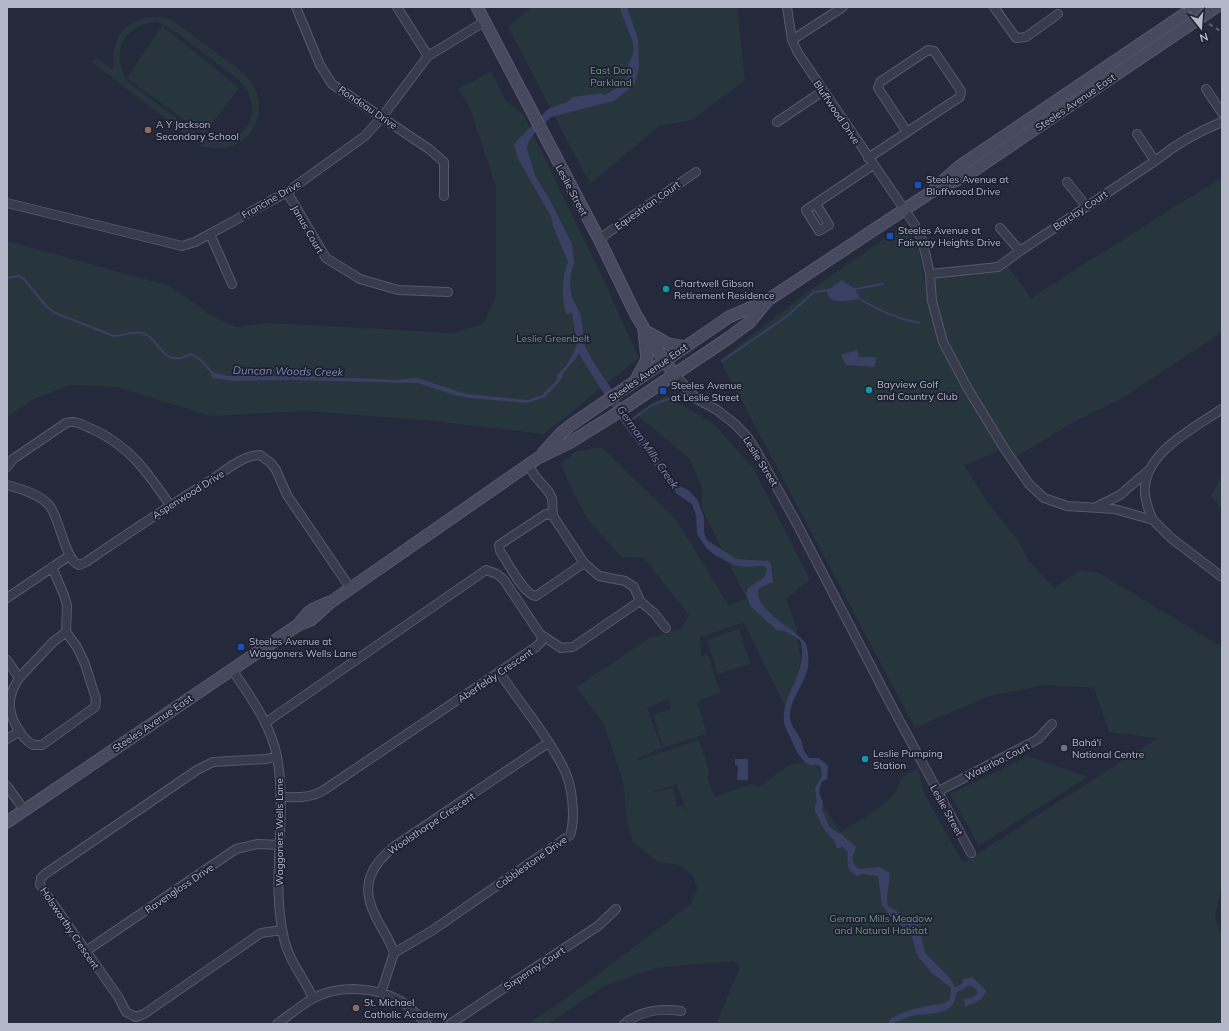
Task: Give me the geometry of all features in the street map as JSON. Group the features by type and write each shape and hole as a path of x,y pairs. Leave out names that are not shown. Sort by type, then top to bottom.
{"main road":[{"name":"Leslie Street","path":"477,7 542,134 599,239 644,329 674,374"},
{"name":"Steeles Avenue East","path":"932,192 946,177 960,166 1195,7"},
{"name":"Steeles Avenue East","path":"538,458 561,433 729,317 768,300 932,192 967,175 1216,7"},
{"name":"Steeles Avenue East","path":"7,822 298,625 311,610 331,602 538,458 569,443 611,417 741,329 750,322 768,300"},
{"path":"644,329 664,342 685,347"},
{"path":"635,381 647,358 644,329"}],"street":[{"name":"Rondeau Drive","path":"296,7 320,65 332,84 429,149 444,162 444,196"},
{"path":"397,7 428,56"},
{"name":"Bluffwood Drive","path":"787,7 792,40 823,91 915,225 922,240 930,274 932,301 943,342 968,389 1022,476 1036,492 1044,498 1067,506 1114,509 1153,520"},
{"path":"792,40 843,7"},
{"path":"994,7 1016,38 1026,37 1058,14"},
{"name":"Francine Drive","path":"7,203 182,246 195,242 287,192 365,136 382,117 428,56 484,22"},
{"path":"868,158 960,97 960,91 934,51 928,50 880,82 878,88 907,132"},
{"path":"1206,89 1222,113"},
{"path":"777,122 823,91"},
{"name":"Barclay Court","path":"930,274 998,267 1190,136 1222,122"},
{"path":"1137,134 1155,161"},
{"path":"816,204 873,165"},
{"name":"Equestrian Court","path":"599,239 696,172"},
{"path":"1067,182 1086,206"},
{"name":"Janus Court","path":"287,192 326,258 360,279 398,290 448,292"},
{"path":"1000,228 1020,251"},
{"path":"210,234 232,284"},
{"name":"Leslie Street","path":"674,374 697,399 717,410 736,425 748,438 757,452 795,520 937,792 971,853"},
{"path":"1222,409 1162,451 1151,468 1145,484 1145,493 1153,520 1171,538 1222,577"},
{"path":"7,467 13,459 66,423 78,423 105,435 130,452 144,468 170,505"},
{"name":"Aspenwood Drive","path":"69,556 76,564 84,563 170,505 250,457 260,455 271,463 287,495 341,573 350,589"},
{"path":"528,465 552,498 553,516 584,563 599,576 625,581 634,588 640,601 654,612 666,628"},
{"path":"1094,508 1120,494 1151,468"},
{"path":"7,485 40,498 49,505 59,523 69,556 7,598"},
{"path":"553,516 546,514 538,518 499,545 500,550 520,582 527,591 536,596 584,563"},
{"path":"52,567 67,605 66,632 77,647 85,664 96,699 95,707 42,745 33,745 20,731 11,716 10,701 19,678 53,642 66,632"},
{"path":"265,723 486,570 497,574 504,580 540,634 561,648 573,647 640,601"},
{"name":"Aberfeldy Crescent","path":"280,797 314,796 536,647 541,642 540,634"},
{"path":"7,660 19,678"},
{"name":"Waggoners Wells Lane","path":"232,669 254,702 265,723 277,756 280,797 279,845 282,930 290,959 313,998"},
{"name":"Cobblestone Drive","path":"394,953 432,930 570,835 573,819 565,770 499,672"},
{"name":"Waterloo Court","path":"937,792 1038,739 1052,724"},
{"path":"7,739 20,731"},
{"name":"Woolsthorpe Crescent","path":"394,953 389,938 372,910 368,890 373,869 379,860 395,846 548,743"},
{"name":"Holsworthy Crescent","path":"277,756 267,759 213,762 197,770 45,874 41,878 40,885 119,998 126,1012 136,1017 144,1014 193,982 261,933 282,930"},
{"path":"7,786 24,810"},
{"name":"Ravengloss Drive","path":"86,951 236,849 258,844 279,845"},
{"name":"Sixpenny Court","path":"450,1024 598,926 616,909"},
{"path":"381,993 394,953"},
{"path":"276,1024 313,998 341,990 367,990 381,993 401,1002 426,1024"},
{"path":"624,1024 635,1016 645,1012 664,1009 681,1011"}],"green space":[{"name":"East Don Parkland","path":"531,7 737,7 745,80 692,120 659,126 590,184 508,27"},
{"path":"147,17 162,17 174,21 236,67 247,77 256,91 259,107 256,123 247,137 237,144 225,148 201,146 92,62 96,57 113,70 114,51 119,36 123,30 137,20","holes":["157,22 175,31 240,81 248,94 252,106 251,117 246,127 238,135 228,139 215,140 200,136 127,81 122,70 120,50 128,34 135,28 145,24"]},
{"path":"162,26 239,88 204,134 127,78"},
{"name":"Leslie Greenbelt","path":"491,71 505,100 524,115 602,277 639,358 544,434 424,420 305,411 211,416 117,387 71,385 34,399 7,417 7,241 170,286 209,314 236,327 269,323 454,333 484,323 496,296 496,186 470,108 458,89"},
{"name":"German Mills Meadow and Natural Habitat","path":"1222,177 1222,332 1119,400 1072,423 1016,457 1009,447 964,465 987,502 1018,540 1029,561 1054,588 1081,570 1099,573 1222,647 1222,880 1215,918 1222,936 1222,1024 716,1024 740,967 734,961 656,968 604,986 548,1024 527,1024 560,1003 691,904 697,888 693,876 680,865 658,862 633,842 627,823 623,781 604,724 576,687 649,638 681,629 689,615 644,558 621,557 589,521 574,495 561,464 576,451 601,447 676,519 729,606 746,598 701,507 703,491 690,459 636,414 666,395 715,425 753,468 810,580 786,599 795,623 802,665 785,707 744,622 700,637 701,656 708,654 720,693 697,701 707,734 663,748 653,715 671,709 668,699 647,708 662,748 638,758 638,760 699,740 710,774 707,776 714,797 751,784 756,785 757,788 789,765 812,761 823,774 816,793 840,832 885,803 898,787 900,779 918,768 924,793 963,863 1158,738 1109,732 1094,688 1045,685 989,696 915,728 720,360 809,291 905,223 919,252 924,280 997,270 1007,265 1031,298","holes":["677,784 687,814 683,805 677,807 673,788 650,793"]},
{"path":"1222,475 1222,510 1211,496"},
{"path":"739,629 750,664 718,674 707,640"},
{"path":"1028,756 1087,777 979,846 950,794"}],"water":[{"name":"German Mills Creek","path":"620,7 627,7 638,39 639,68 635,84 614,101 551,117 533,135 527,148 535,176 551,202 572,244 574,263 571,273 570,287 572,297 581,316 585,346 594,363 674,481 677,485 688,490 697,499 704,517 704,533 707,540 736,559 768,561 771,564 773,582 758,589 759,597 763,605 776,619 806,643 808,668 793,703 790,720 803,744 803,749 809,758 819,758 828,766 827,779 822,781 819,792 823,803 822,809 829,826 856,847 852,859 855,866 860,869 879,867 889,872 887,896 888,906 919,925 925,953 950,978 955,987 962,984 963,979 972,977 986,990 983,997 965,1007 964,999 972,998 978,993 976,989 970,985 956,993 951,1007 945,1010 915,1015 888,1024 890,1019 908,1011 944,1003 950,999 951,988 932,973 918,957 910,931 892,919 882,905 878,876 863,874 857,876 853,874 848,866 848,852 842,846 837,848 836,844 824,829 815,812 815,805 817,803 815,788 822,776 820,766 810,765 803,760 794,746 784,722 784,712 799,672 801,662 802,651 800,640 785,631 777,630 750,606 746,593 748,588 765,577 767,569 763,566 745,567 734,565 707,549 697,534 696,515 692,504 677,494 623,424 579,354 562,375 562,378 545,397 527,403 470,398 454,395 418,383 290,380 232,381 213,378 210,375 215,373 229,376 310,376 397,380 417,378 466,394 528,400 542,395 557,380 557,375 566,366 576,348 577,342 572,313 566,314 564,301 563,281 568,262 553,226 551,216 518,159 514,144 548,109 567,102 573,97 602,93 604,95 622,83 630,71 628,64 634,50 631,36"},
{"path":"842,280 855,289 860,299 840,301 831,299 828,296 827,291"},
{"path":"857,350 859,357 876,357 875,367 846,365 841,355"},
{"path":"735,759 748,759 748,780 737,780 738,766 735,765"}],"waterway":[{"name":"Duncan Woods Creek","path":"7,278 18,276 24,279 46,306 55,313 114,336 143,333 152,339 164,354 169,357 182,358 191,354 201,360 214,375"},
{"path":"855,289 883,284"},
{"path":"722,361 786,317 814,292 829,290"},
{"path":"860,299 888,314 919,323"},
{"path":"630,421 652,405 682,394"}],"railway":[{"path":"1182,7 1222,32"}],"place":[{"name":"A Y Jackson Secondary School","path":"148,130"},
{"name":"Steeles Avenue at Bluffwood Drive","path":"918,185"},
{"name":"Steeles Avenue at Fairway Heights Drive","path":"890,236"},
{"name":"Chartwell Gibson Retirement Residence","path":"666,289"},
{"name":"Bayview Golf and Country Club","path":"869,390"},
{"name":"Steeles Avenue at Leslie Street","path":"663,391"},
{"name":"Steeles Avenue at Waggoners Wells Lane","path":"241,647"},
{"name":"Bahá'í National Centre","path":"1064,748"},
{"name":"Leslie Pumping Station","path":"865,759"},
{"name":"St. Michael Catholic Academy","path":"356,1008"}]}
